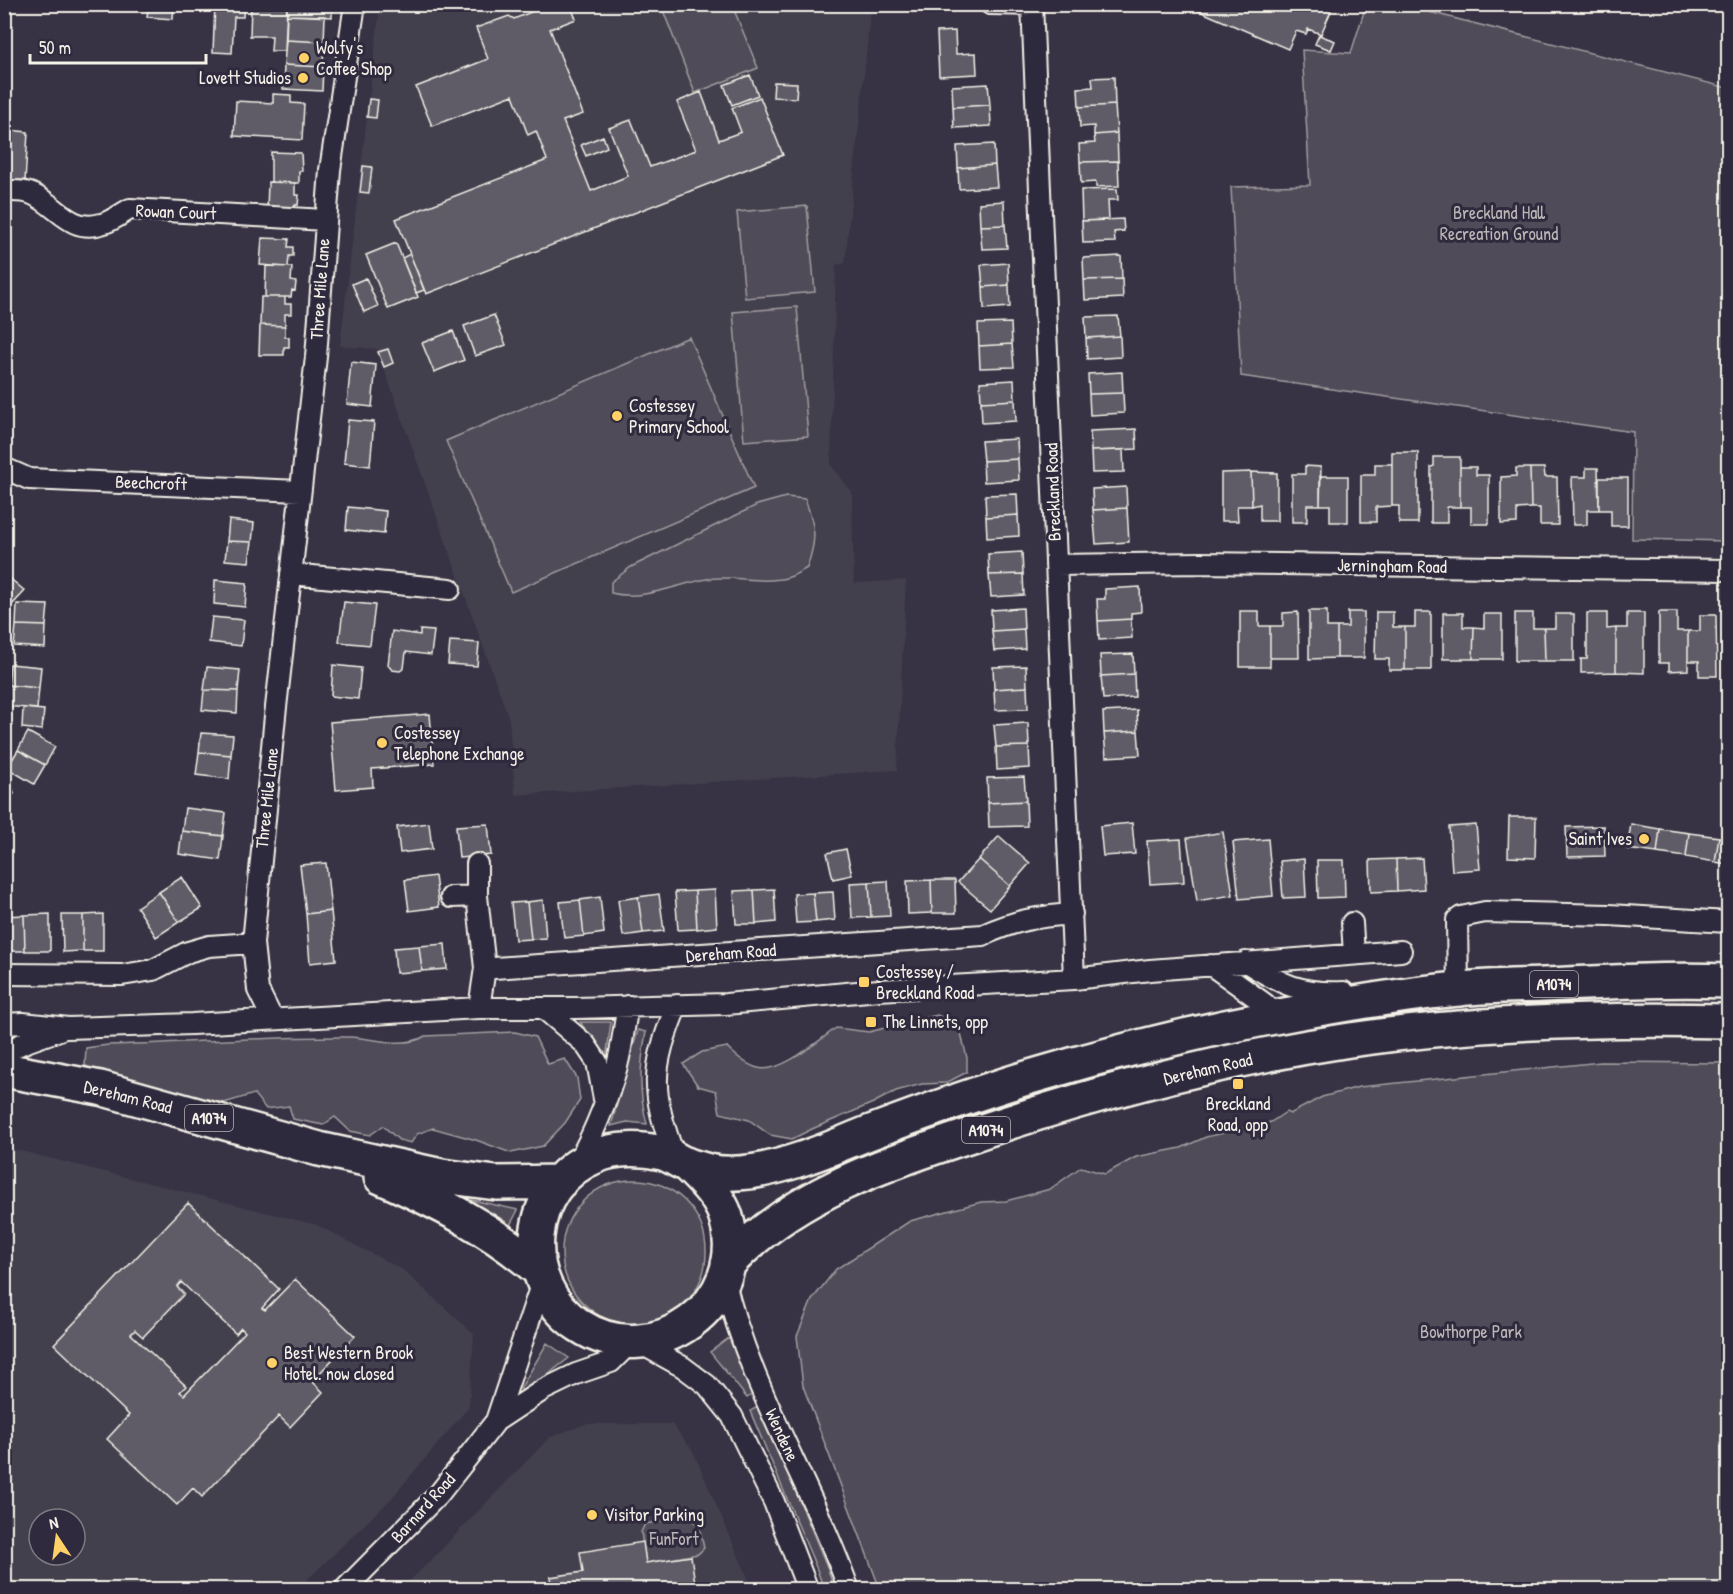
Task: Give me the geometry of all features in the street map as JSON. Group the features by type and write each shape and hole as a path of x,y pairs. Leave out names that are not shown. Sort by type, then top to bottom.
{"highway":[{"name":"Dereham Road","path":"1728,981 1674,980 1458,988 1276,1017 1166,1039 1029,1077 942,1106 793,1162 747,1172 714,1172 662,1153 627,1149 596,1156 566,1176 547,1201 539,1220 536,1243 541,1276 554,1303 578,1326 602,1337 634,1343 675,1332 696,1319 713,1299 726,1271 745,1245 828,1190 941,1145 1020,1119 1158,1080 1262,1056 1350,1040 1573,1021 1728,1021"},
{"name":"A1074","path":"1276,1017 1287,1028 1294,1030 1362,1019 1379,1019 1395,1022 1412,1033"},
{"name":"Dereham Road","path":"4,1070 100,1088 319,1149 442,1176 496,1183 566,1176"},
{"name":"Dereham Road","path":"319,1149 435,1201 470,1220 513,1248 541,1276"},
{"name":"Dereham Road","path":"680,1161 712,1189 726,1217 730,1244 726,1271"}],"street":[{"name":"Three Mile Lane","path":"272,1018 258,990 253,943 316,357 325,220 334,135 355,4"},
{"path":"990,4 1032,5"},
{"name":"Breckland Road","path":"1032,5 1074,979"},
{"name":"Rowan Court","path":"4,191 32,194 69,222 86,226 103,224 130,209 325,220"},
{"name":"Beechcroft","path":"4,468 29,479 300,491"},
{"name":"Jerningham Road","path":"1056,565 1212,564 1728,570"},
{"path":"291,574 450,589"},
{"path":"477,864 477,896 485,968 479,1008"},
{"path":"450,897 477,896"},
{"path":"1458,988 1457,920 1461,917 1485,912 1609,915 1728,922"},
{"name":"Dereham Road","path":"494,968 983,935 1036,916 1072,914"},
{"path":"1352,923 1354,954"},
{"path":"4,974 122,975 153,970 188,952 209,946 253,943"},
{"path":"4,1024 23,1023 68,1028 192,1024 479,1008 726,1004 1074,979 1210,965 1401,951"},
{"name":"Dereham Road","path":"1246,962 1271,978 1297,990 1322,993 1351,991 1380,999"},
{"path":"1210,965 1265,1004 1276,1017"},
{"name":"Dereham Road","path":"677,1005 663,1040 656,1079 658,1109 680,1161"},
{"name":"Dereham Road","path":"566,1176 588,1145 604,1102 620,1053 628,1006"},
{"path":"543,1008 585,1044 597,1062 604,1102"},
{"path":"4,1052 68,1028"},
{"name":"Wendene","path":"726,1271 732,1314 749,1360 814,1504 849,1590"},
{"name":"Barnard Road","path":"496,1421 541,1276"},
{"name":"Wendene","path":"634,1343 683,1367 707,1385 732,1416 774,1502 808,1590"},
{"name":"Barnard Road","path":"344,1590 438,1495 496,1421 543,1390 576,1374 611,1362 634,1343"}],"shaded area":[{"name":"Costessey Primary School","path":"860,4 871,7 845,263 836,265 831,465 852,492 854,583 906,580 897,770 515,795 509,719 377,349 340,346 380,5"},
{"path":"5,1147 317,1225 403,1270 474,1334 469,1407 391,1499 304,1583 293,1590 5,1590"},
{"path":"586,1424 672,1424 693,1451 753,1589 400,1590 550,1437"}],"green space":[{"path":"661,5 732,5 758,68 695,93"},
{"name":"Breckland Hall Recreation Ground","path":"1366,5 1402,5 1728,88 1728,541 1632,539 1633,432 1241,376 1231,187 1310,185 1302,50 1351,53"},
{"path":"807,206 815,292 745,298 737,212"},
{"path":"797,307 808,436 744,441 733,312"},
{"path":"689,337 754,488 511,592 446,441"},
{"path":"786,497 805,499 813,526 814,541 807,568 797,574 776,580 707,579 647,594 611,593 611,582 631,567 757,505"},
{"path":"937,1015 959,1025 967,1058 967,1072 946,1083 922,1084 896,1091 792,1139 770,1135 749,1120 720,1113 716,1091 698,1086 683,1064 702,1052 727,1047 749,1065 767,1069 788,1061 836,1028 869,1032"},
{"path":"580,1022 611,1022 606,1059"},
{"path":"638,1030 646,1032 641,1078 642,1100 647,1124 627,1122 611,1126"},
{"path":"515,1032 535,1037 548,1064 565,1059 577,1078 580,1100 565,1123 543,1146 511,1153 433,1128 417,1134 411,1143 399,1140 383,1126 370,1135 350,1131 335,1117 323,1125 293,1119 289,1106 266,1109 254,1094 224,1103 102,1078 85,1065 86,1048 108,1045 320,1037 408,1042 425,1036"},
{"name":"Bowthorpe Park","path":"1601,1062 1728,1063 1728,1589 880,1589 803,1386 797,1336 812,1300 836,1269 910,1221 981,1202 1006,1201 1050,1189 1081,1167 1105,1174 1136,1157 1181,1148 1206,1137 1271,1122 1286,1112 1290,1114 1322,1097 1359,1087"},
{"path":"634,1180 662,1185 685,1201 701,1224 706,1252 701,1280 685,1303 662,1319 634,1324 606,1319 583,1303 567,1280 562,1252 567,1224 583,1201 606,1185"},
{"path":"472,1200 518,1210 507,1231 470,1204"},
{"path":"729,1338 753,1394 747,1398 710,1352"},
{"path":"547,1343 569,1358 525,1392 520,1389"},
{"path":"760,1406 828,1569 834,1589 824,1589 750,1411"},
{"name":"FunFort","path":"688,1517 699,1526 704,1548 698,1554 646,1563 641,1532 645,1524"}],"building":[{"path":"139,4 174,4 173,19 147,17 148,9 138,9"},
{"path":"215,4 244,4 243,17 234,17 232,53 213,52"},
{"path":"251,4 287,4 285,51 271,51 272,36 250,36"},
{"path":"287,4 332,4 332,17 287,15"},
{"path":"551,4 570,4 576,19 550,29 583,114 563,121 591,191 628,176 609,128 631,120 650,167 696,150 677,102 701,92 719,140 741,132 732,108 760,97 783,155 426,294 396,219 547,160 536,131 528,135 513,95 432,126 416,87 488,59 476,28 509,16 514,19"},
{"path":"1183,4 1329,4 1327,9 1331,11 1321,34 1308,29 1306,34 1296,31 1288,49"},
{"path":"287,15 325,16 324,42 286,40"},
{"path":"955,31 956,54 976,53 977,74 939,76 937,32"},
{"path":"1319,35 1335,41 1331,50 1315,44"},
{"name":"Wolfy's Coffee Shop","path":"286,40 324,42 323,67 284,65"},
{"name":"Lovett Studios","path":"284,65 323,67 322,91 283,89"},
{"path":"750,75 758,95 732,105 724,85"},
{"path":"1114,77 1115,105 1079,107 1078,88 1093,87 1092,78"},
{"path":"774,82 797,83 796,98 773,97"},
{"path":"988,84 990,105 953,107 952,86"},
{"path":"273,94 291,95 291,103 304,104 302,140 234,136 236,101 273,103"},
{"path":"369,99 378,100 376,118 367,117"},
{"path":"990,105 991,126 954,128 953,107"},
{"path":"1115,105 1117,133 1094,135 1094,126 1080,127 1079,107"},
{"path":"8,130 28,132 25,182 4,180"},
{"path":"1117,133 1118,161 1080,162 1079,144 1095,143 1094,135"},
{"path":"603,136 607,147 586,156 581,145"},
{"path":"994,144 995,165 958,168 957,146"},
{"path":"271,152 301,153 302,171 299,171 299,183 271,182"},
{"path":"1118,161 1119,186 1096,187 1096,182 1081,183 1080,162"},
{"path":"995,165 997,187 959,189 958,168"},
{"path":"363,166 372,167 369,193 360,192"},
{"path":"268,182 295,183 295,195 299,195 295,212 267,211"},
{"path":"1117,189 1118,200 1108,200 1109,220 1082,221 1081,190"},
{"path":"1004,201 1005,225 980,226 979,203"},
{"path":"1123,219 1124,231 1114,232 1115,242 1083,243 1082,221"},
{"path":"1005,225 1007,248 982,249 980,226"},
{"path":"262,238 289,239 288,247 293,247 293,256 289,256 288,267 260,265"},
{"path":"396,243 418,297 388,309 366,255"},
{"path":"410,254 424,290 416,293 402,258"},
{"path":"1121,256 1122,279 1084,280 1083,258"},
{"path":"1008,263 1009,285 983,287 981,265"},
{"path":"266,266 292,267 291,281 296,282 295,291 292,290 291,297 265,297"},
{"path":"366,278 378,306 364,312 352,284"},
{"path":"1122,279 1123,298 1085,300 1084,280"},
{"path":"1009,285 1010,307 984,309 983,287"},
{"path":"261,297 285,297 285,304 291,304 291,314 285,314 285,326 260,325"},
{"path":"494,315 506,345 475,356 464,326"},
{"path":"1118,316 1120,336 1086,338 1085,317"},
{"path":"1011,323 1012,344 979,346 978,324"},
{"path":"260,325 285,326 285,337 289,337 289,347 284,347 284,355 259,355"},
{"path":"453,331 464,360 434,372 422,343"},
{"path":"1120,336 1121,357 1087,359 1086,338"},
{"path":"1012,344 1014,367 980,368 979,346"},
{"path":"388,349 393,363 384,367 378,352"},
{"path":"351,362 376,365 372,407 347,404"},
{"path":"1122,372 1123,393 1089,394 1088,374"},
{"path":"1014,380 1015,400 981,402 980,382"},
{"path":"1123,393 1124,413 1090,415 1089,394"},
{"path":"1015,400 1016,421 982,423 981,402"},
{"path":"348,420 374,422 370,466 344,463"},
{"path":"1136,429 1137,449 1091,451 1090,431"},
{"path":"1017,439 1018,459 983,461 981,441"},
{"path":"1123,450 1124,472 1092,473 1091,451"},
{"path":"1392,452 1418,452 1418,523 1399,523 1399,506 1392,506"},
{"path":"1434,457 1460,457 1460,507 1447,507 1447,523 1431,523 1431,467 1434,466"},
{"path":"1018,459 1019,480 984,482 983,461"},
{"path":"1375,464 1392,464 1392,506 1376,507 1376,522 1361,522 1361,475 1375,475"},
{"path":"1305,466 1321,467 1320,505 1307,505 1307,522 1292,522 1292,474 1305,474"},
{"path":"1460,467 1476,467 1476,475 1489,475 1489,524 1471,524 1471,507 1460,507"},
{"path":"1516,468 1530,468 1531,508 1517,509 1517,523 1501,524 1501,477 1516,476"},
{"path":"1530,468 1544,468 1545,477 1557,477 1558,525 1540,525 1540,508 1531,508"},
{"path":"1586,468 1598,468 1599,510 1587,510 1587,525 1573,525 1572,477 1586,477"},
{"path":"1251,472 1277,473 1277,521 1260,521 1260,504 1252,506"},
{"path":"1251,472 1252,506 1237,506 1238,521 1221,521 1221,473"},
{"path":"1320,476 1348,476 1348,522 1330,522 1330,505 1320,505"},
{"path":"1599,478 1628,478 1628,526 1611,526 1611,510 1599,510"},
{"path":"1126,487 1127,508 1093,510 1092,489"},
{"path":"1017,494 1018,515 986,517 985,495"},
{"path":"348,507 386,511 384,534 346,530"},
{"path":"1127,508 1129,542 1096,544 1093,510"},
{"path":"1018,515 1019,536 987,538 986,517"},
{"path":"229,520 254,523 252,542 227,541"},
{"path":"227,541 252,542 249,562 225,560"},
{"path":"1022,552 1023,574 989,575 988,554"},
{"path":"1023,574 1024,595 991,597 989,575"},
{"path":"7,576 25,591 11,606 4,601 4,579"},
{"path":"215,580 247,583 245,607 214,604"},
{"path":"1140,587 1141,612 1131,613 1131,619 1098,621 1097,599 1105,599 1105,589"},
{"path":"344,602 375,605 370,645 339,642"},
{"path":"17,604 48,605 46,626 16,625"},
{"path":"1023,608 1024,629 992,631 991,610"},
{"path":"1240,611 1259,611 1259,626 1270,626 1270,667 1240,667"},
{"path":"1309,611 1327,611 1327,627 1337,627 1337,658 1309,659"},
{"path":"1298,612 1299,658 1270,658 1270,626 1283,626 1283,613"},
{"path":"1348,612 1364,612 1364,658 1337,658 1337,627 1348,627"},
{"path":"1376,612 1393,612 1393,627 1405,627 1405,670 1389,670 1389,659 1375,659"},
{"path":"1415,612 1431,612 1431,670 1405,670 1405,627 1415,627"},
{"path":"1659,612 1677,612 1677,631 1688,631 1688,670 1669,671 1669,663 1659,663"},
{"path":"1443,613 1463,613 1463,627 1474,627 1473,659 1443,659"},
{"path":"1515,613 1533,613 1533,628 1544,628 1545,661 1515,661"},
{"path":"1587,613 1607,613 1607,629 1616,628 1616,672 1581,673 1581,659 1587,659"},
{"path":"1627,613 1644,613 1644,673 1616,672 1616,628 1627,628"},
{"path":"1484,614 1502,614 1502,659 1473,659 1474,627 1484,628"},
{"path":"1555,614 1574,614 1574,661 1545,661 1544,628 1555,628"},
{"path":"1700,615 1716,615 1717,676 1699,676 1699,661 1688,661 1688,631 1700,631"},
{"path":"212,617 244,620 241,646 209,642"},
{"path":"1131,619 1132,638 1099,640 1098,621"},
{"path":"16,625 46,626 45,648 14,646"},
{"path":"1024,629 1025,649 994,651 992,631"},
{"path":"420,630 434,631 431,655 406,652 404,668 400,671 392,670 388,665 392,631 420,635"},
{"path":"450,641 479,643 477,666 448,664"},
{"path":"1133,654 1134,674 1101,676 1100,655"},
{"path":"10,664 41,667 39,688 8,685"},
{"path":"333,665 361,668 358,699 331,696"},
{"path":"1026,666 1027,687 994,689 993,667"},
{"path":"207,667 240,670 238,691 204,690"},
{"path":"1134,674 1135,697 1103,699 1101,676"},
{"path":"8,685 39,688 37,709 6,706"},
{"path":"1027,687 1028,709 995,710 994,689"},
{"path":"204,690 238,691 237,713 202,710"},
{"path":"23,708 44,710 42,730 22,728"},
{"path":"1137,710 1138,731 1104,733 1103,712"},
{"name":"Costessey Telephone Exchange","path":"430,714 434,764 372,769 373,787 336,790 330,722"},
{"path":"1028,723 1029,746 996,747 994,725"},
{"path":"1138,731 1140,755 1106,757 1104,733"},
{"path":"28,732 55,747 45,765 18,750"},
{"path":"201,733 233,735 231,755 199,752"},
{"path":"1029,746 1030,768 997,770 996,747"},
{"path":"18,750 45,765 34,784 7,768"},
{"path":"199,752 231,755 229,779 196,775"},
{"path":"4,768 7,768 14,794 4,797"},
{"path":"1024,777 1026,801 988,803 987,778"},
{"path":"1026,801 1027,826 989,827 988,803"},
{"path":"185,808 226,813 223,836 182,831"},
{"path":"1509,817 1536,817 1535,858 1508,857"},
{"path":"429,823 432,849 400,853 397,827"},
{"path":"1132,823 1135,854 1103,856 1100,826"},
{"path":"488,824 491,855 459,858 456,826"},
{"name":"Saint Ives","path":"1631,824 1660,829 1657,853 1627,849"},
{"path":"1476,825 1480,869 1452,871 1449,827"},
{"path":"1604,826 1605,856 1567,857 1566,827"},
{"path":"1660,829 1689,833 1686,857 1657,853"},
{"path":"182,831 223,836 220,860 179,854"},
{"path":"1223,832 1233,895 1197,901 1187,838"},
{"path":"1689,833 1719,837 1715,862 1686,857"},
{"path":"999,836 1030,863 1010,886 979,859"},
{"path":"1719,837 1728,838 1728,864 1715,862"},
{"path":"1181,839 1184,882 1150,884 1147,841"},
{"path":"1268,839 1273,896 1239,899 1233,842"},
{"path":"846,849 852,875 833,879 827,853"},
{"path":"1422,858 1424,889 1397,891 1396,859"},
{"path":"979,859 1010,886 990,909 958,882"},
{"path":"1304,859 1306,897 1283,898 1280,861"},
{"path":"1396,859 1397,891 1371,892 1370,860"},
{"path":"1317,860 1344,860 1345,897 1318,898"},
{"path":"326,863 331,911 306,914 300,865"},
{"path":"435,876 439,907 409,911 405,880"},
{"path":"182,877 202,908 179,922 159,892"},
{"path":"931,880 932,913 908,914 907,881"},
{"path":"931,880 955,880 956,913 932,913"},
{"path":"888,881 890,916 871,917 869,882"},
{"path":"869,882 871,917 852,918 850,883"},
{"path":"774,889 776,922 756,924 754,890"},
{"path":"715,890 717,927 697,929 695,891"},
{"path":"754,890 756,924 736,924 734,891"},
{"path":"695,891 697,929 678,930 675,892"},
{"path":"159,892 179,922 156,937 137,907"},
{"path":"833,892 835,920 816,922 813,893"},
{"path":"813,893 816,922 796,923 794,894"},
{"path":"659,894 664,931 643,933 638,897"},
{"path":"600,897 604,933 584,936 580,900"},
{"path":"638,897 643,933 623,936 618,900"},
{"path":"543,900 546,938 531,939 527,902"},
{"path":"580,900 584,936 564,938 560,902"},
{"path":"527,902 531,939 515,940 511,903"},
{"path":"331,911 336,960 310,963 306,914"},
{"path":"50,914 50,951 25,951 24,915"},
{"path":"103,914 103,951 83,951 83,915"},
{"path":"24,915 25,951 4,951 4,916"},
{"path":"62,915 83,915 83,951 63,952"},
{"path":"445,944 447,969 422,971 419,946"},
{"path":"419,946 422,971 396,973 394,948"},
{"name":"Best Western Brook Hotel. now closed","path":"188,1203 279,1289 262,1308 265,1310 295,1279 355,1336 312,1381 323,1392 290,1427 279,1416 202,1497 193,1488 177,1505 107,1439 129,1415 54,1344","holes":["181,1282 236,1334 241,1328 245,1332 184,1395 180,1392 186,1386 131,1334 135,1330 143,1337 184,1294 177,1287"]},
{"path":"643,1542 646,1563 691,1556 696,1590 552,1590 550,1577 583,1572 580,1552"}],"place":[{"name":"Wolfy's Coffee Shop","path":"304,58"},
{"name":"Lovett Studios","path":"303,78"},
{"name":"Costessey Primary School","path":"617,416"},
{"name":"Costessey Telephone Exchange","path":"382,743"},
{"name":"Saint Ives","path":"1644,839"},
{"name":"Costessey / Breckland Road","path":"864,982"},
{"name":"The Linnets, opp","path":"871,1022"},
{"name":"Breckland Road, opp","path":"1238,1084"},
{"name":"Best Western Brook Hotel. now closed","path":"272,1363"},
{"name":"Visitor Parking","path":"592,1515"}]}
